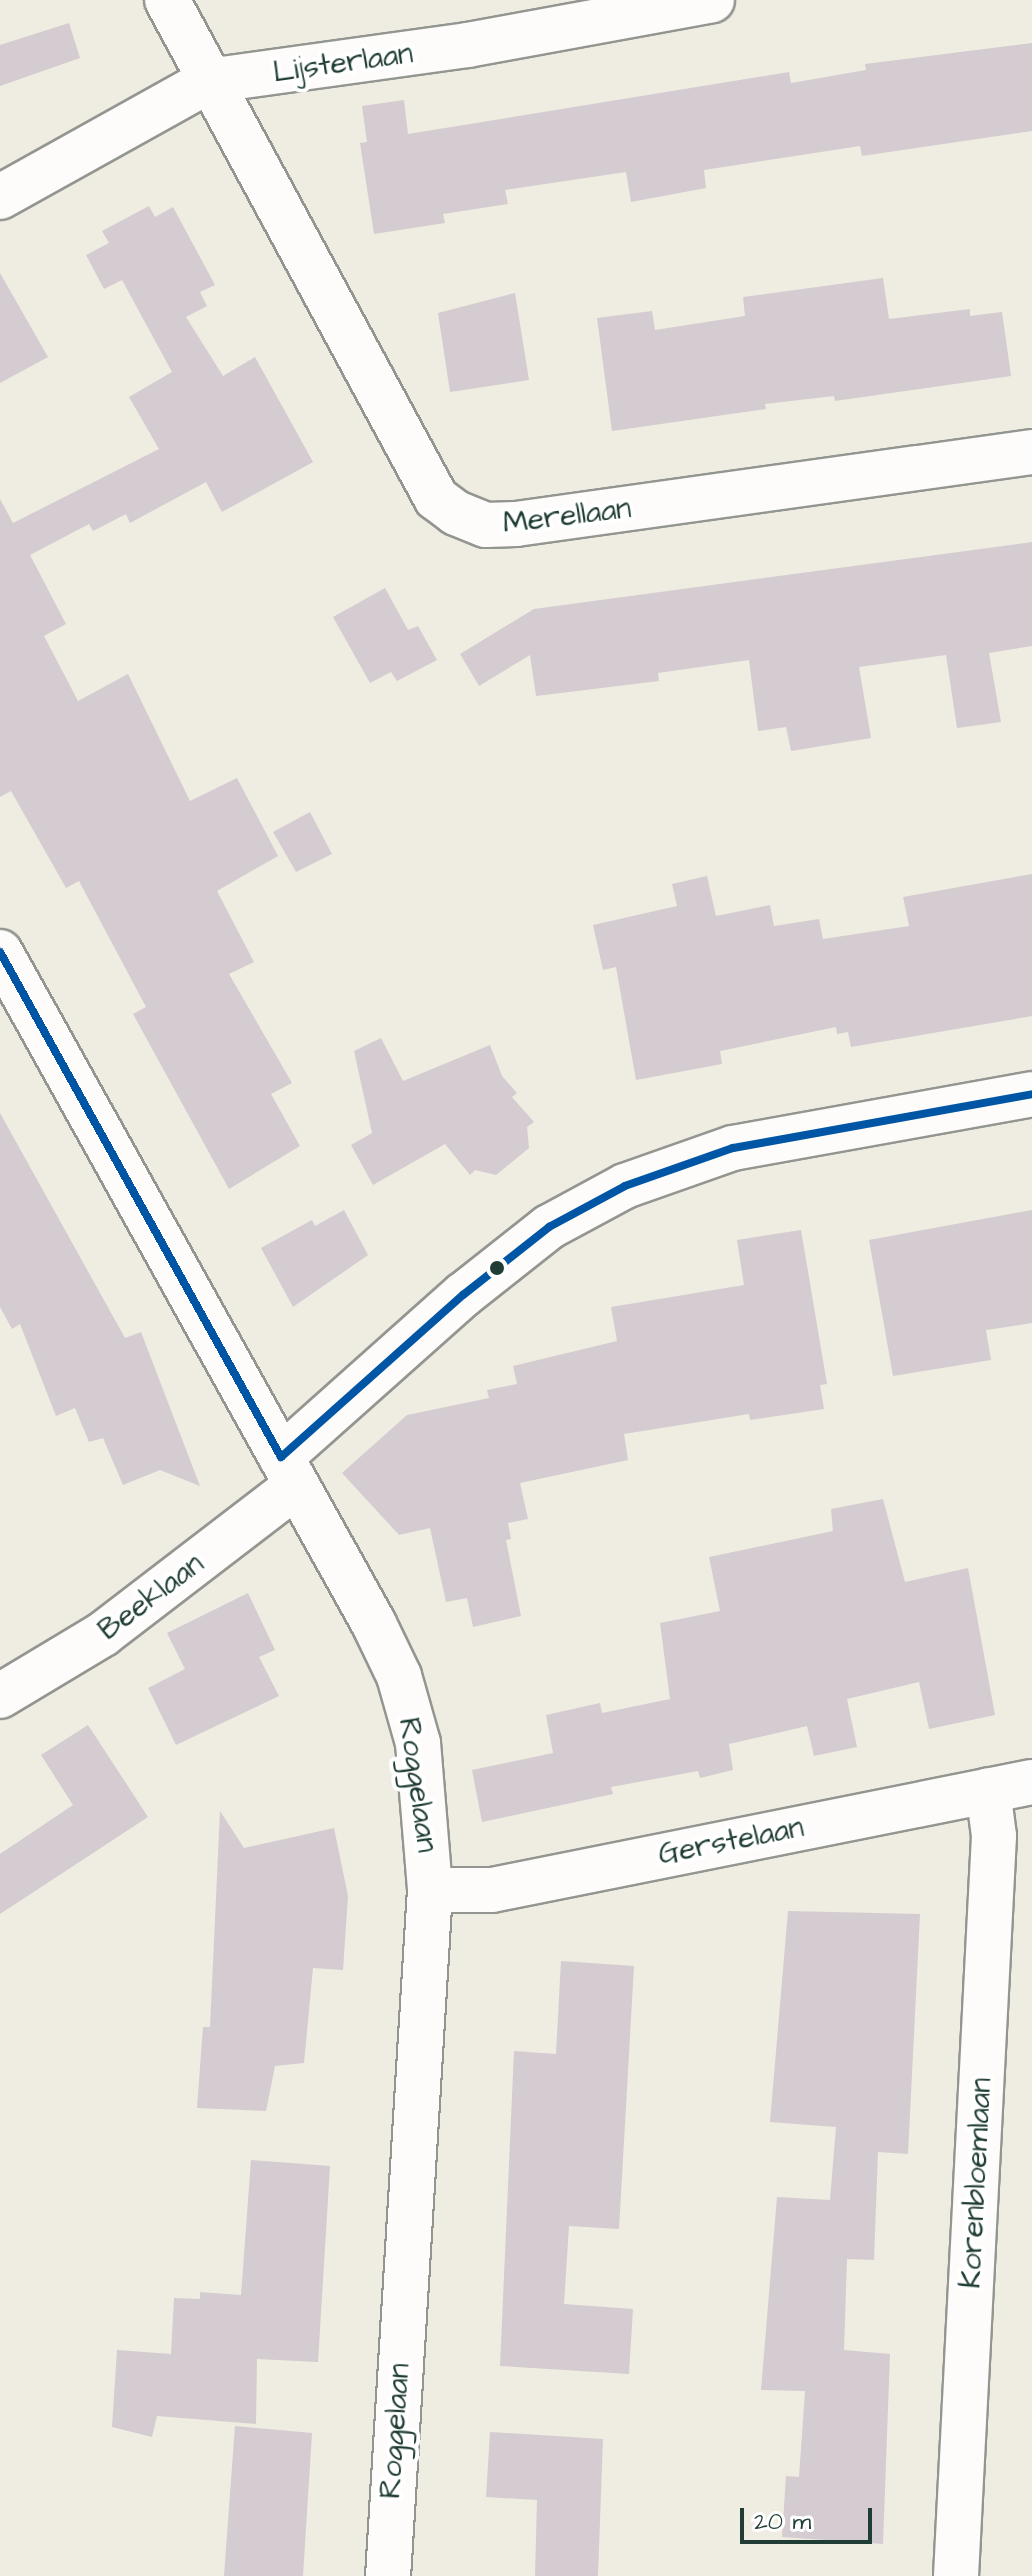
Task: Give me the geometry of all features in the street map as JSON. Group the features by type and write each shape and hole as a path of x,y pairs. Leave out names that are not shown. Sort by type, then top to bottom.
{"street":[{"name":"Merellaan","path":"167,0 208,81 436,498 456,513 486,525 516,524 1032,452"},
{"name":"Lijsterlaan","path":"0,197 208,81 468,45 712,0"},
{"name":"Roggelaan","path":"0,952 399,1676 418,1743 430,1890 388,2576"},
{"name":"Beeklaan","path":"0,1696 103,1634 288,1472 463,1295 549,1227 625,1186 733,1148 1032,1094"},
{"name":"Gerstelaan","path":"430,1890 492,1890 1032,1782"},
{"name":"Korenbloemlaan","path":"956,2576 994,1836 988,1790"}],"building":[{"path":"69,23 80,58 0,86 0,45"},
{"path":"1032,43 1032,131 862,156 860,146 704,170 706,188 631,202 626,172 505,190 508,204 443,214 445,223 374,234 360,143 367,142 362,106 404,100 408,134 789,72 791,83 866,70 865,64"},
{"path":"149,206 155,217 173,207 215,285 200,292 207,306 186,317 223,376 255,357 313,462 222,512 206,482 130,523 126,514 93,531 89,524 30,555 66,624 44,636 78,701 128,674 190,801 237,778 278,856 217,891 254,962 229,974 292,1083 271,1094 300,1146 229,1189 133,1014 146,1007 79,881 66,888 11,791 0,797 0,499 13,523 159,449 129,397 172,372 122,280 104,289 86,255 109,243 102,231"},
{"path":"0,273 48,357 0,383"},
{"path":"883,278 889,319 970,309 970,316 1002,312 1011,376 835,401 834,396 765,404 766,409 612,431 597,318 652,311 655,330 745,316 743,297"},
{"path":"515,293 529,380 450,392 438,313"},
{"path":"1032,542 1032,646 989,653 1001,722 957,728 946,655 859,667 871,738 791,751 786,727 758,731 749,660 658,673 659,681 536,696 530,655 479,686 460,654 534,609"},
{"path":"385,588 408,630 418,626 437,660 397,681 391,672 370,683 333,617"},
{"path":"310,812 332,854 296,872 273,832"},
{"path":"1032,874 1032,1016 851,1047 848,1032 837,1034 836,1027 720,1051 722,1064 636,1080 616,967 603,970 593,925 677,906 672,884 707,876 716,916 770,905 774,926 819,919 823,939 909,926 903,897"},
{"path":"381,1038 403,1081 490,1045 502,1076 517,1093 512,1097 534,1122 527,1127 529,1148 496,1175 475,1170 470,1175 445,1144 373,1185 351,1145 372,1133 354,1051"},
{"path":"0,1113 125,1338 141,1332 200,1486 160,1470 123,1485 103,1438 89,1442 75,1408 56,1416 20,1324 12,1329 0,1307"},
{"path":"344,1210 368,1255 293,1307 261,1248 312,1220 315,1226"},
{"path":"1032,1210 1032,1323 986,1330 991,1360 893,1376 869,1240"},
{"path":"801,1230 827,1384 820,1385 824,1409 750,1420 749,1414 624,1434 628,1460 520,1483 528,1519 508,1523 511,1539 506,1540 521,1616 473,1627 467,1598 446,1602 430,1528 399,1535 342,1473 407,1415 489,1398 487,1390 517,1384 513,1366 617,1341 611,1307 744,1285 737,1240"},
{"path":"883,1499 905,1582 968,1568 995,1715 929,1729 919,1682 847,1699 857,1747 814,1756 807,1726 729,1744 733,1770 700,1778 698,1771 611,1787 613,1794 482,1822 472,1770 553,1753 546,1715 600,1703 602,1713 670,1699 660,1623 720,1611 709,1557 833,1531 831,1509"},
{"path":"248,1593 275,1650 259,1657 279,1696 176,1745 148,1688 185,1669 167,1633"},
{"path":"88,1725 148,1817 0,1914 0,1854 73,1805 41,1755"},
{"path":"220,1811 244,1848 334,1828 348,1896 343,1970 313,1968 304,2063 275,2066 266,2111 197,2108 203,2027 210,2027"},
{"path":"788,1911 920,1914 908,2154 878,2152 874,2260 847,2259 844,2350 890,2354 883,2544 782,2537 786,2476 799,2477 805,2391 761,2390 777,2197 830,2200 836,2127 770,2122"},
{"path":"561,1961 634,1966 619,2229 569,2226 564,2304 633,2309 629,2374 500,2366 514,2051 556,2054"},
{"path":"251,2160 330,2166 318,2362 257,2359 256,2424 157,2416 152,2437 112,2427 117,2350 171,2354 174,2298 200,2299 200,2292 241,2295"},
{"path":"235,2426 312,2433 303,2576 224,2576"},
{"path":"490,2432 603,2439 598,2576 535,2576 537,2500 486,2497"}],"transit line":[{"path":"0,952 281,1457"},
{"path":"281,1457 463,1295 549,1227 625,1186 733,1148 1032,1094"}]}
